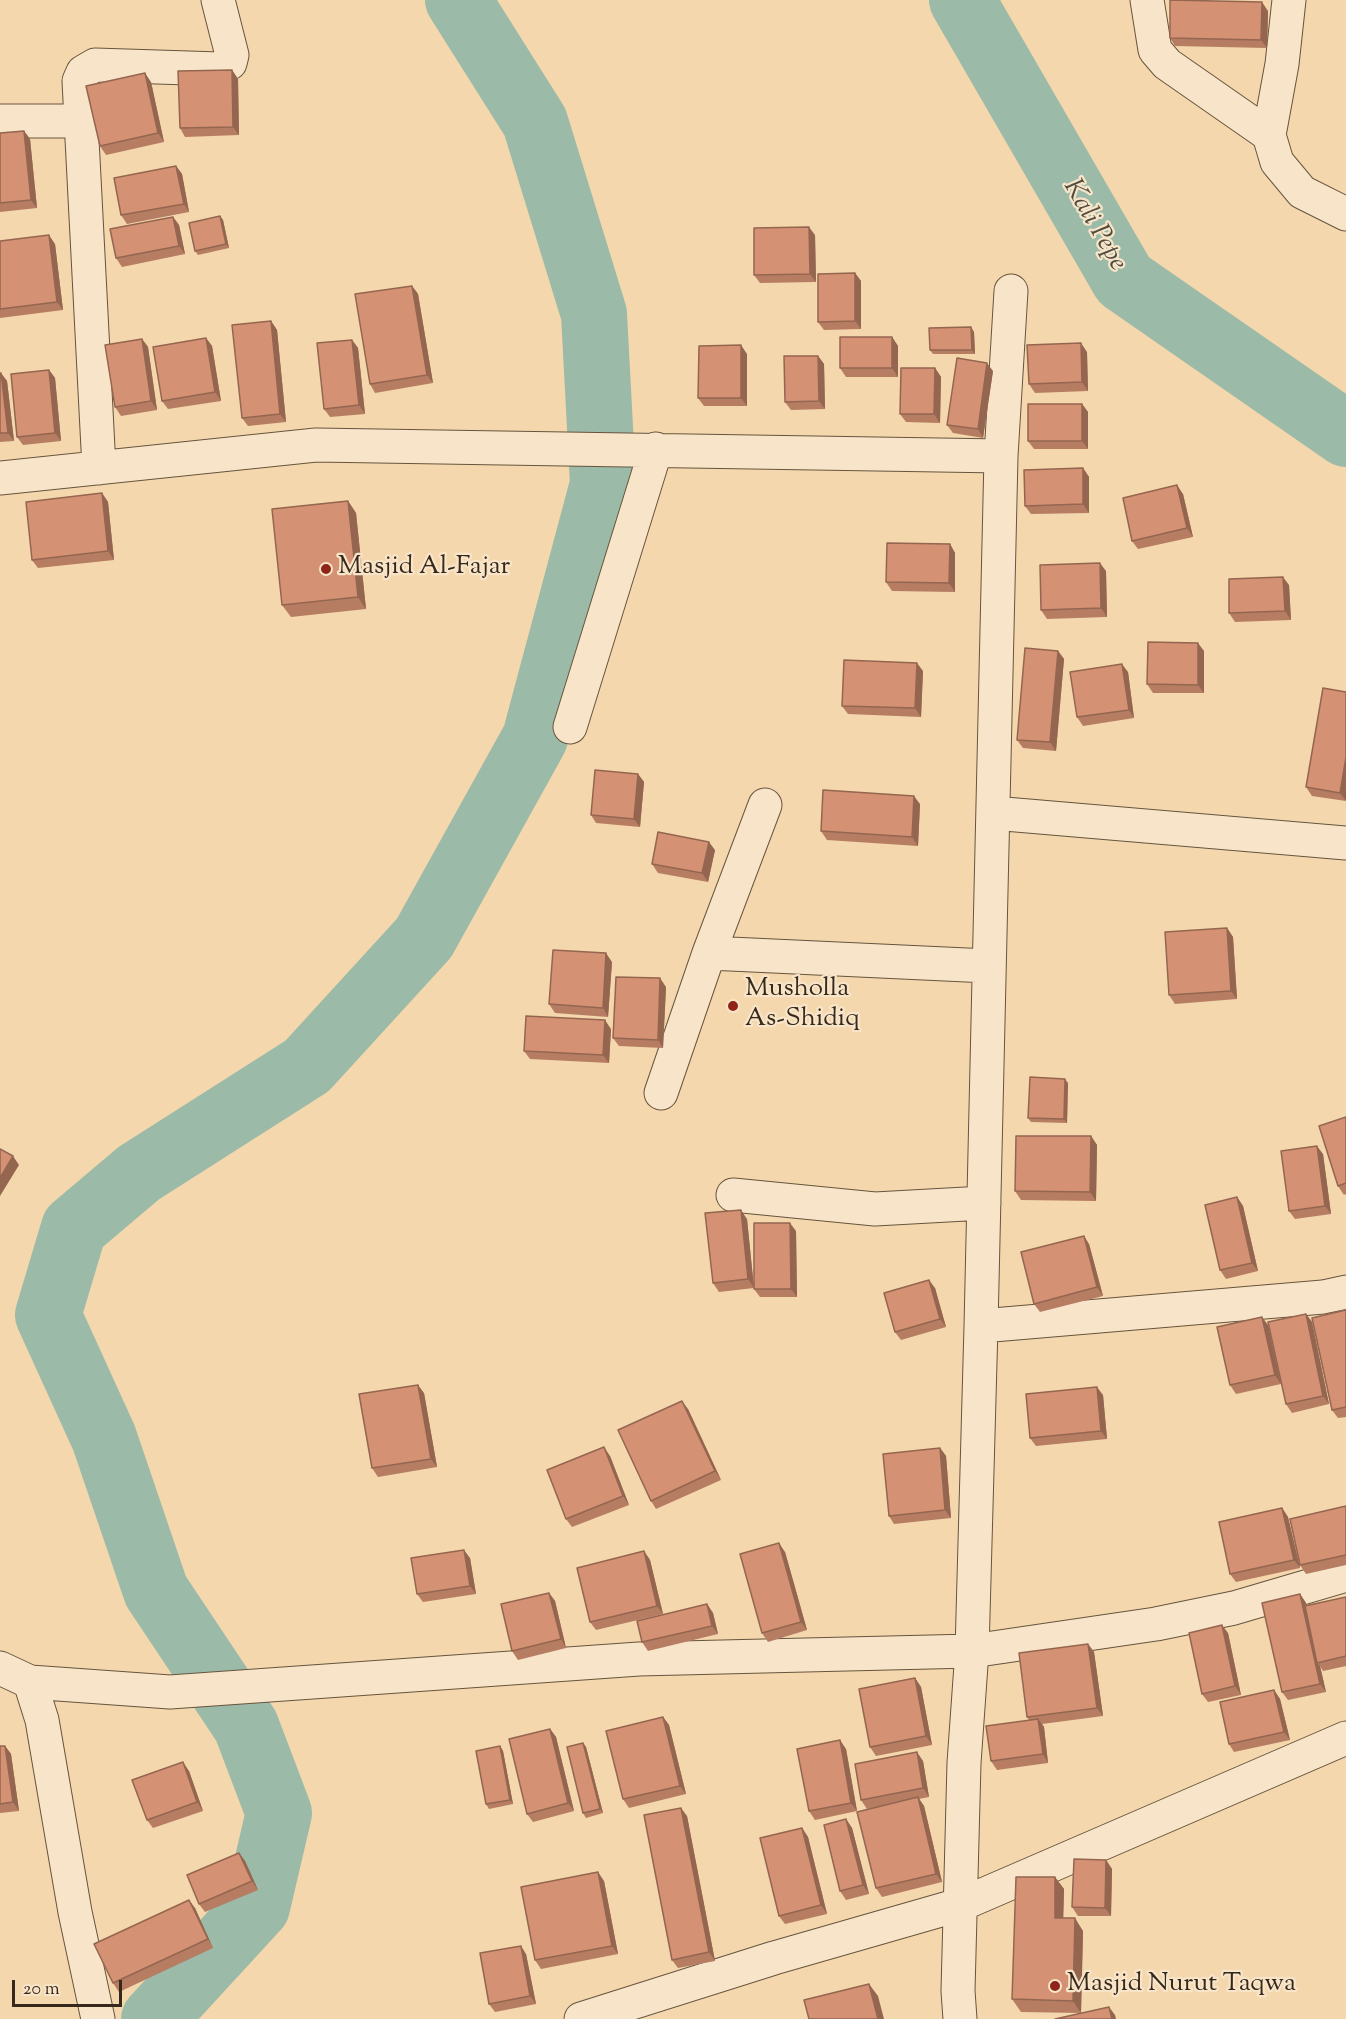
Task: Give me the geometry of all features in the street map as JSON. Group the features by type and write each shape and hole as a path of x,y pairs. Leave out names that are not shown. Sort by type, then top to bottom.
{"street":[{"path":"99,468 79,81 83,72 95,65 220,69 230,63 232,54 218,0"},
{"path":"1147,0 1155,50 1167,64 1269,135"},
{"path":"1289,0 1282,63 1269,135 1277,162 1302,192 1346,214"},
{"path":"0,121 81,121"},
{"path":"960,2019 958,1991 964,1763 972,1651 981,1326 1001,456 1011,291"},
{"path":"0,478 316,445 1001,456"},
{"path":"570,727 650,449"},
{"path":"661,1094 709,953 765,805"},
{"path":"993,813 1346,843"},
{"path":"709,953 988,966"},
{"path":"733,1195 875,1209 984,1203"},
{"path":"981,1326 1323,1297 1346,1292"},
{"path":"0,1668 30,1682 170,1692 639,1659 972,1651 1156,1624 1234,1608 1346,1575"},
{"path":"30,1682 42,1720 75,1912 98,2019"},
{"path":"581,2019 774,1958 962,1904 1346,1738"}],"building":[{"path":"1170,0 1262,2 1261,40 1170,38"},
{"path":"232,70 233,127 180,128 178,71"},
{"path":"145,73 158,133 100,146 86,86"},
{"path":"24,131 31,200 0,203 0,133"},
{"path":"176,166 184,204 121,215 114,178"},
{"path":"220,216 226,244 195,251 189,223"},
{"path":"173,217 179,246 116,258 110,229"},
{"path":"809,227 810,274 754,275 754,228"},
{"path":"49,235 57,302 0,309 0,241"},
{"path":"855,273 855,321 818,322 818,274"},
{"path":"412,286 427,375 370,384 355,294"},
{"path":"271,321 280,414 242,418 232,325"},
{"path":"971,327 972,350 930,350 929,328"},
{"path":"840,337 892,337 892,368 840,368"},
{"path":"206,338 215,392 162,401 153,347"},
{"path":"142,339 151,401 115,407 105,345"},
{"path":"352,340 359,405 324,409 317,343"},
{"path":"1081,343 1082,382 1029,384 1027,345"},
{"path":"741,345 741,398 698,398 699,346"},
{"path":"784,356 818,356 819,401 785,402"},
{"path":"957,358 987,363 978,429 947,425"},
{"path":"901,368 935,368 934,414 900,414"},
{"path":"49,370 55,433 17,437 11,374"},
{"path":"1,373 8,433 0,433"},
{"path":"1028,404 1082,404 1082,441 1028,441"},
{"path":"1083,468 1083,504 1025,506 1024,470"},
{"path":"1177,485 1187,528 1132,541 1123,498"},
{"path":"102,493 108,551 32,560 26,502"},
{"path":"348,501 358,597 282,605 272,509"},
{"path":"887,543 950,544 949,583 886,582"},
{"path":"1100,563 1101,608 1041,610 1040,565"},
{"path":"1283,577 1285,611 1229,613 1229,579"},
{"path":"1148,642 1198,643 1198,685 1147,684"},
{"path":"1025,648 1058,651 1050,742 1017,740"},
{"path":"844,660 917,663 915,708 842,706"},
{"path":"1122,664 1129,710 1077,717 1070,672"},
{"path":"1323,688 1346,692 1346,757 1340,793 1306,787"},
{"path":"595,770 638,774 634,819 591,815"},
{"path":"823,790 914,796 912,837 821,831"},
{"path":"658,832 709,842 702,873 652,864"},
{"path":"1227,928 1231,991 1169,995 1165,932"},
{"path":"553,950 606,953 603,1008 549,1004"},
{"path":"616,977 660,978 658,1040 613,1038"},
{"path":"526,1016 605,1020 603,1055 524,1051"},
{"path":"1030,1077 1065,1079 1064,1119 1028,1118"},
{"path":"1346,1117 1346,1183 1338,1186 1319,1126"},
{"path":"1016,1136 1091,1136 1090,1192 1015,1191"},
{"path":"1317,1146 1325,1206 1289,1211 1281,1151"},
{"path":"0,1149 13,1156 0,1178"},
{"path":"1237,1197 1252,1263 1220,1270 1205,1205"},
{"path":"741,1210 748,1279 713,1283 705,1213"},
{"path":"754,1223 790,1223 791,1289 754,1289"},
{"path":"1084,1236 1097,1287 1034,1304 1021,1252"},
{"path":"929,1280 940,1319 895,1332 884,1293"},
{"path":"1346,1310 1346,1407 1332,1410 1312,1318"},
{"path":"1306,1314 1323,1396 1286,1404 1268,1322"},
{"path":"1262,1317 1275,1375 1230,1385 1217,1327"},
{"path":"418,1385 431,1459 372,1468 359,1394"},
{"path":"1097,1387 1101,1431 1030,1438 1026,1394"},
{"path":"682,1401 715,1471 651,1501 618,1430"},
{"path":"604,1447 623,1496 566,1519 547,1470"},
{"path":"940,1448 945,1510 889,1516 883,1454"},
{"path":"1346,1506 1346,1555 1300,1565 1290,1519"},
{"path":"1282,1508 1294,1560 1230,1574 1219,1522"},
{"path":"779,1543 801,1622 762,1633 740,1554"},
{"path":"464,1550 470,1586 417,1594 411,1558"},
{"path":"644,1551 657,1606 590,1622 577,1568"},
{"path":"549,1593 561,1639 512,1651 501,1604"},
{"path":"1300,1594 1320,1684 1282,1692 1262,1603"},
{"path":"1346,1597 1346,1656 1317,1663 1305,1606"},
{"path":"707,1604 712,1626 642,1642 637,1621"},
{"path":"1222,1625 1235,1686 1202,1694 1189,1633"},
{"path":"1088,1644 1097,1708 1027,1717 1019,1653"},
{"path":"915,1678 926,1736 870,1747 859,1689"},
{"path":"1274,1690 1284,1732 1229,1744 1220,1702"},
{"path":"663,1717 680,1786 623,1799 606,1731"},
{"path":"1038,1719 1043,1754 991,1761 986,1726"},
{"path":"550,1729 568,1803 527,1814 509,1739"},
{"path":"840,1740 851,1803 809,1811 797,1749"},
{"path":"583,1743 600,1809 583,1813 567,1747"},
{"path":"0,1746 5,1746 13,1802 0,1804"},
{"path":"500,1746 510,1800 486,1804 476,1751"},
{"path":"917,1752 923,1788 861,1800 855,1764"},
{"path":"183,1762 197,1802 147,1820 132,1780"},
{"path":"918,1797 936,1874 876,1888 857,1812"},
{"path":"681,1808 709,1952 672,1960 644,1815"},
{"path":"846,1819 863,1885 840,1891 824,1825"},
{"path":"802,1828 821,1905 779,1916 760,1838"},
{"path":"239,1853 252,1881 199,1904 187,1875"},
{"path":"1074,1859 1106,1860 1105,1908 1072,1907"},
{"path":"598,1872 612,1946 535,1960 521,1887"},
{"path":"1016,1877 1055,1877 1055,1918 1075,1918 1073,2001 1012,1999"},
{"path":"189,1900 208,1939 113,1983 94,1944"},
{"path":"521,1946 530,1996 489,2004 480,1953"},
{"path":"869,1984 878,2019 809,2019 804,2000"},
{"path":"1109,2007 1112,2019 1055,2019"}],"waterway":[{"path":"154,2019 257,1907 279,1813 246,1726 156,1591 104,1438 48,1315 74,1228 139,1173 307,1066 424,938 535,738 603,484 594,314 535,122 458,0"},
{"name":"Kali Pepe","path":"962,0 1124,280 1346,434"}],"place":[{"name":"Masjid Al-Fajar","path":"326,569"},
{"name":"Musholla As-Shidiq","path":"733,1006"},
{"name":"Masjid Nurut Taqwa","path":"1055,1986"}]}
